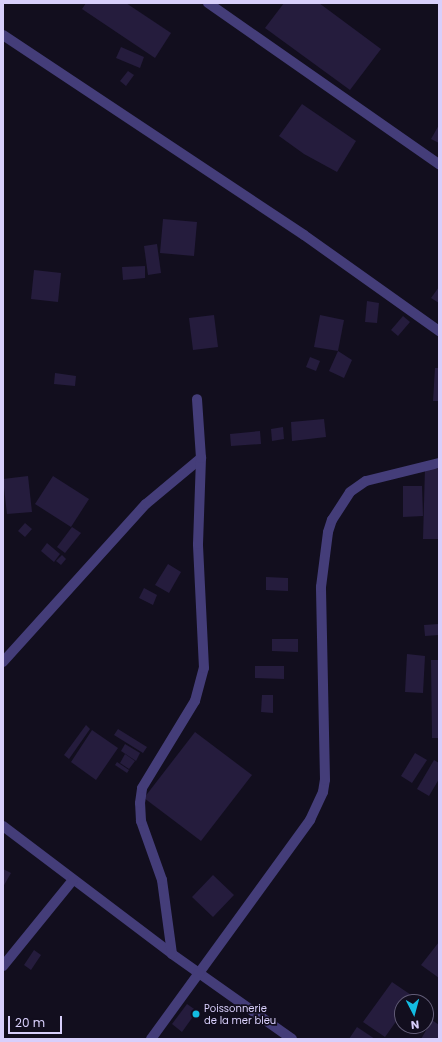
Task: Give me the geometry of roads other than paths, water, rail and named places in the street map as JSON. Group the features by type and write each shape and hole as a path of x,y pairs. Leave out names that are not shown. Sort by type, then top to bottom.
{"street":[{"path":"208,3 439,164"},
{"path":"3,35 304,235 439,331"},
{"path":"172,954 162,880 141,821 140,803 142,788 195,701 204,668 198,544 202,458 197,399"},
{"path":"3,662 146,504 202,458"},
{"path":"151,1039 198,972 310,820 323,792 325,780 321,587 328,532 332,520 350,492 366,481 439,463"},
{"path":"3,826 172,954 292,1039"},
{"path":"3,966 73,880"}],"place":[{"name":"Poissonnerie de la mer bleu","path":"196,1014"}]}
